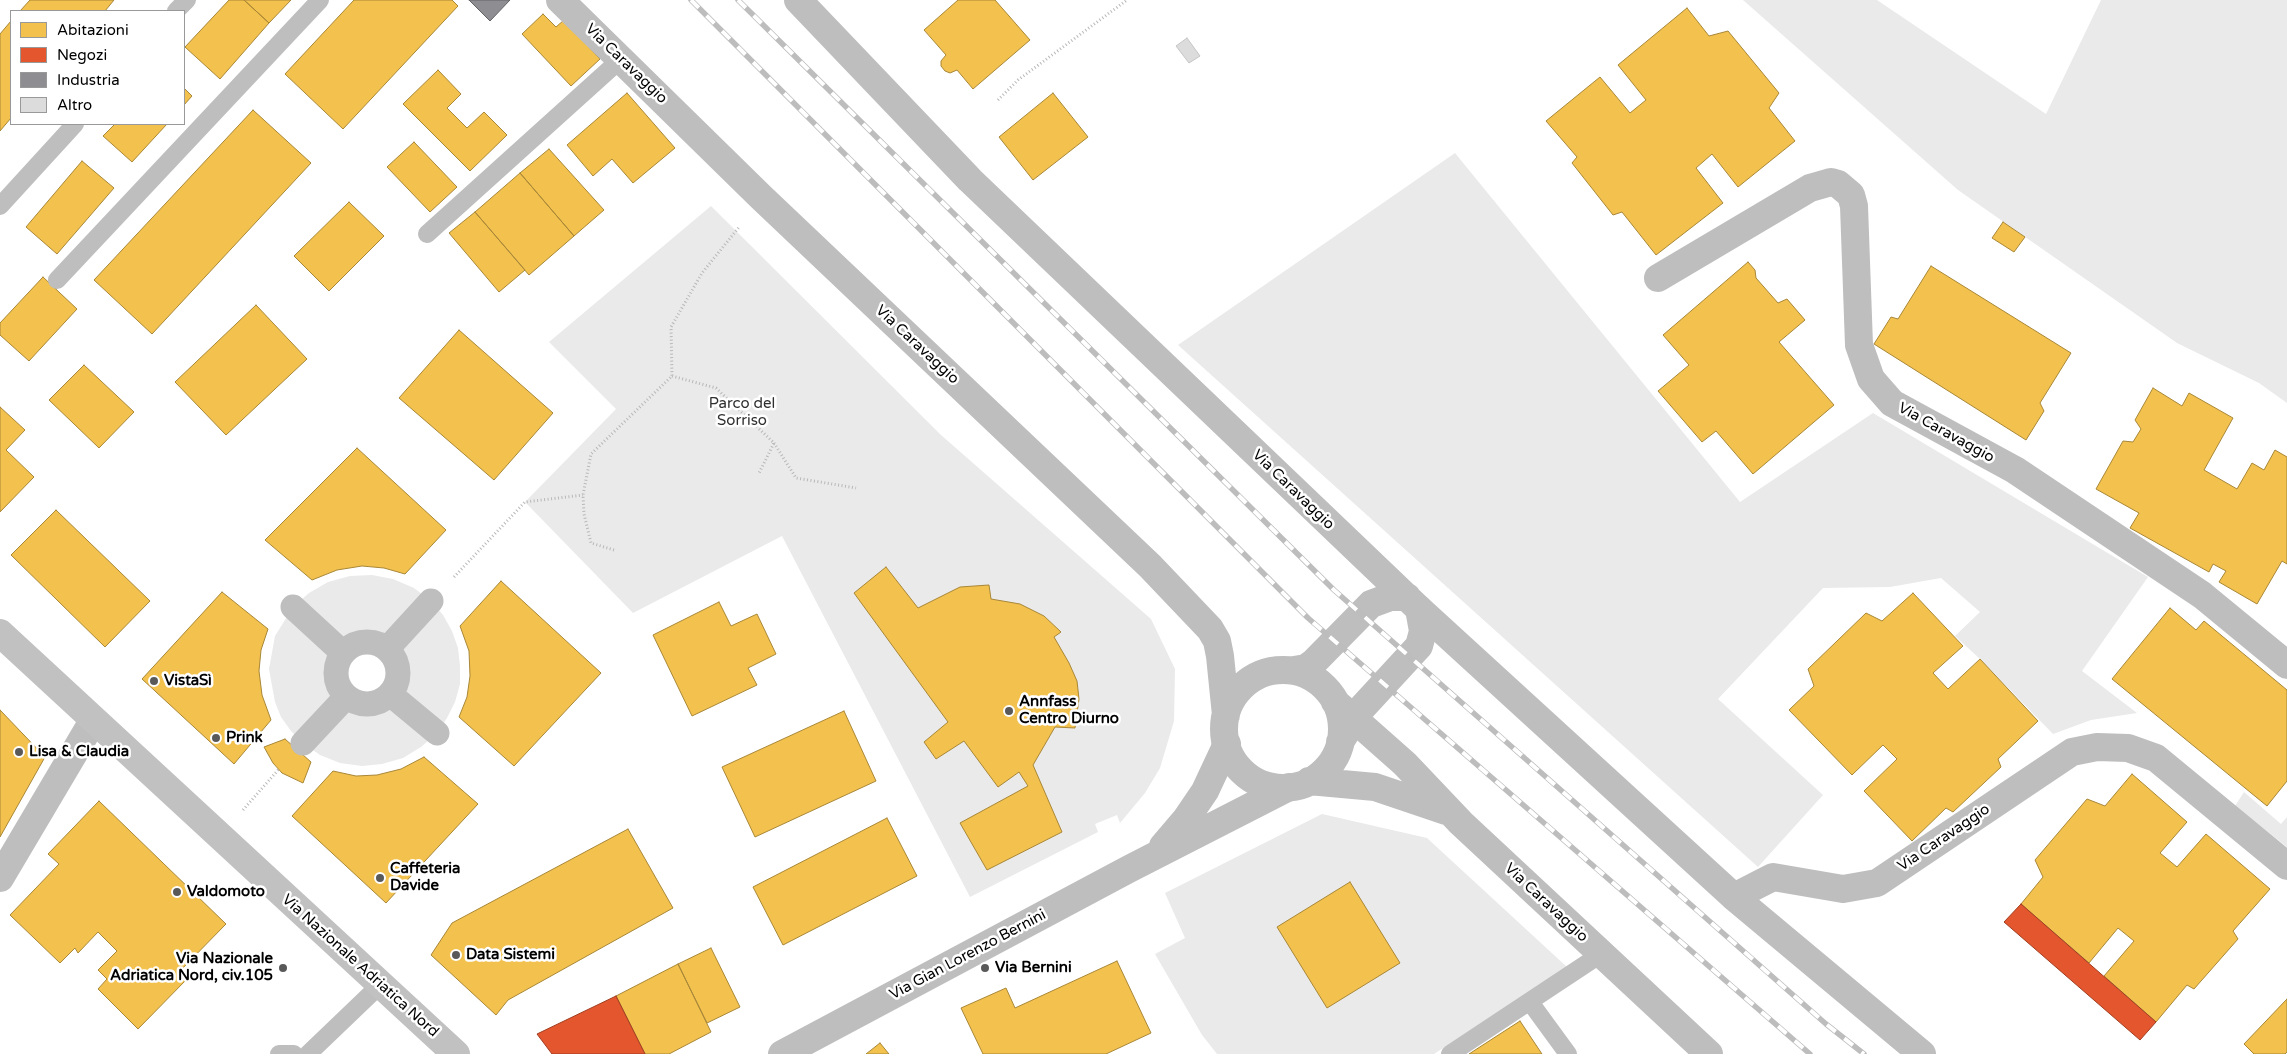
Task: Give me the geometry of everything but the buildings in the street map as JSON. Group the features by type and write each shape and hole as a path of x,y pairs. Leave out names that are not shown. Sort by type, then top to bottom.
{"main road":[{"name":"Via Nazionale Adriatica Nord","path":"0,633 93,721 456,1054"}],"street":[{"name":"Via Caravaggio","path":"560,0 761,197 1150,566 1210,629 1220,656 1226,715"},
{"name":"Via Caravaggio","path":"798,0 970,180 1452,641 1734,896 1922,1054"},
{"name":"Via Caravaggio","path":"1658,278 1810,188 1831,182 1838,184 1850,194 1854,206 1856,313 1859,345 1871,379 1892,403 2015,470 2079,512 2202,595 2287,665"},
{"path":"1419,646 1423,631 1413,603 1390,596 1371,604 1318,659 1306,668 1274,670 1247,682 1234,697 1226,715 1224,730 1226,744 1237,765 1255,780 1272,786 1299,784 1326,769 1337,752 1345,710 1419,646 1436,640 1452,641"},
{"path":"386,649 431,601"},
{"path":"293,607 343,653"},
{"path":"360,643 378,644 386,649 394,657 397,666 396,686 383,701 374,704 354,702 346,696 336,676 339,660 343,653 360,643"},
{"path":"1294,670 1311,676 1325,687 1345,710"},
{"path":"390,694 437,733"},
{"path":"303,743 346,696"},
{"name":"Via Caravaggio","path":"1345,710 1405,764 1450,812 1709,1054"},
{"path":"0,878 93,721"},
{"name":"Via Gian Lorenzo Bernini","path":"1154,856 1194,808 1205,791 1226,744"},
{"name":"Via Caravaggio","path":"1734,896 1773,877 1843,889 1878,883 2072,752 2097,747 2128,748 2156,758 2287,866"},
{"name":"Via Caravaggio","path":"1299,784 1375,787 1450,812"},
{"name":"Via Gian Lorenzo Bernini","path":"782,1054 1154,856 1299,784"}],"lane":[{"path":"177,10 187,0"},
{"path":"57,280 320,0"},
{"path":"427,234 621,59"},
{"path":"0,206 74,125"},
{"path":"1450,1054 1601,954"},
{"path":"308,1054 380,984"},
{"path":"1530,1002 1568,1054"},
{"path":"279,1054 294,1054"}],"path":[{"path":"998,100 1018,80 1127,0"},
{"path":"614,550 591,543 584,514 583,495 591,454 672,376 671,327 702,273 761,197"},
{"path":"672,376 716,388 774,443 796,478 856,488"},
{"path":"759,473 774,443"},
{"path":"450,582 525,502 583,495"},
{"path":"242,810 279,769"}],"green space":[{"path":"1743,0 1877,0 2046,114 2101,0 2287,0 2287,403 2259,383 2177,343 1958,190"},
{"path":"1455,153 1740,502 1873,413 2148,577 2082,671 2137,713 2091,720 2053,734 1955,636 1980,612 1941,578 1890,587 1823,588 1718,699 1823,795 1758,867 1178,345"},
{"name":"Parco del Sorriso","path":"711,206 941,435 1151,619 1175,669 1174,721 1160,768 1145,793 1120,823 1117,815 1095,824 1098,832 970,897 782,536 633,613 525,502 616,409 549,342"},
{"path":"372,575 393,579 414,588 431,601 443,615 452,631 458,648 460,684 455,702 447,718 437,733 421,747 403,758 382,764 362,766 340,763 320,755 303,743 281,717 275,702 269,669 275,636 293,607 309,593 328,582 350,576","holes":["360,643 378,644 394,657 398,675 396,686 383,701 374,704 354,702 341,690 336,676 339,660 351,647"]},
{"path":"2244,792 2281,824 2287,817 2287,847 2235,806"},
{"path":"1322,814 1427,838 1567,967 1434,1054 1217,1054 1202,1035 1155,954 1185,938 1165,893"}],"railway":[{"path":"691,0 1308,618 1810,1054"},
{"path":"738,0 1334,590 1826,1024 1864,1054"}],"place":[{"name":"VistaSì","path":"154,681"},
{"name":"Annfass Centro Diurno","path":"1009,711"},
{"name":"Prink","path":"216,738"},
{"name":"Lisa & Claudia","path":"19,752"},
{"name":"Caffeteria Davide","path":"380,878"},
{"name":"Valdomoto","path":"177,892"},
{"name":"Data Sistemi","path":"456,955"},
{"name":"Via Nazionale Adriatica Nord, civ.105","path":"283,968"},
{"name":"Via Bernini","path":"985,968"}]}
